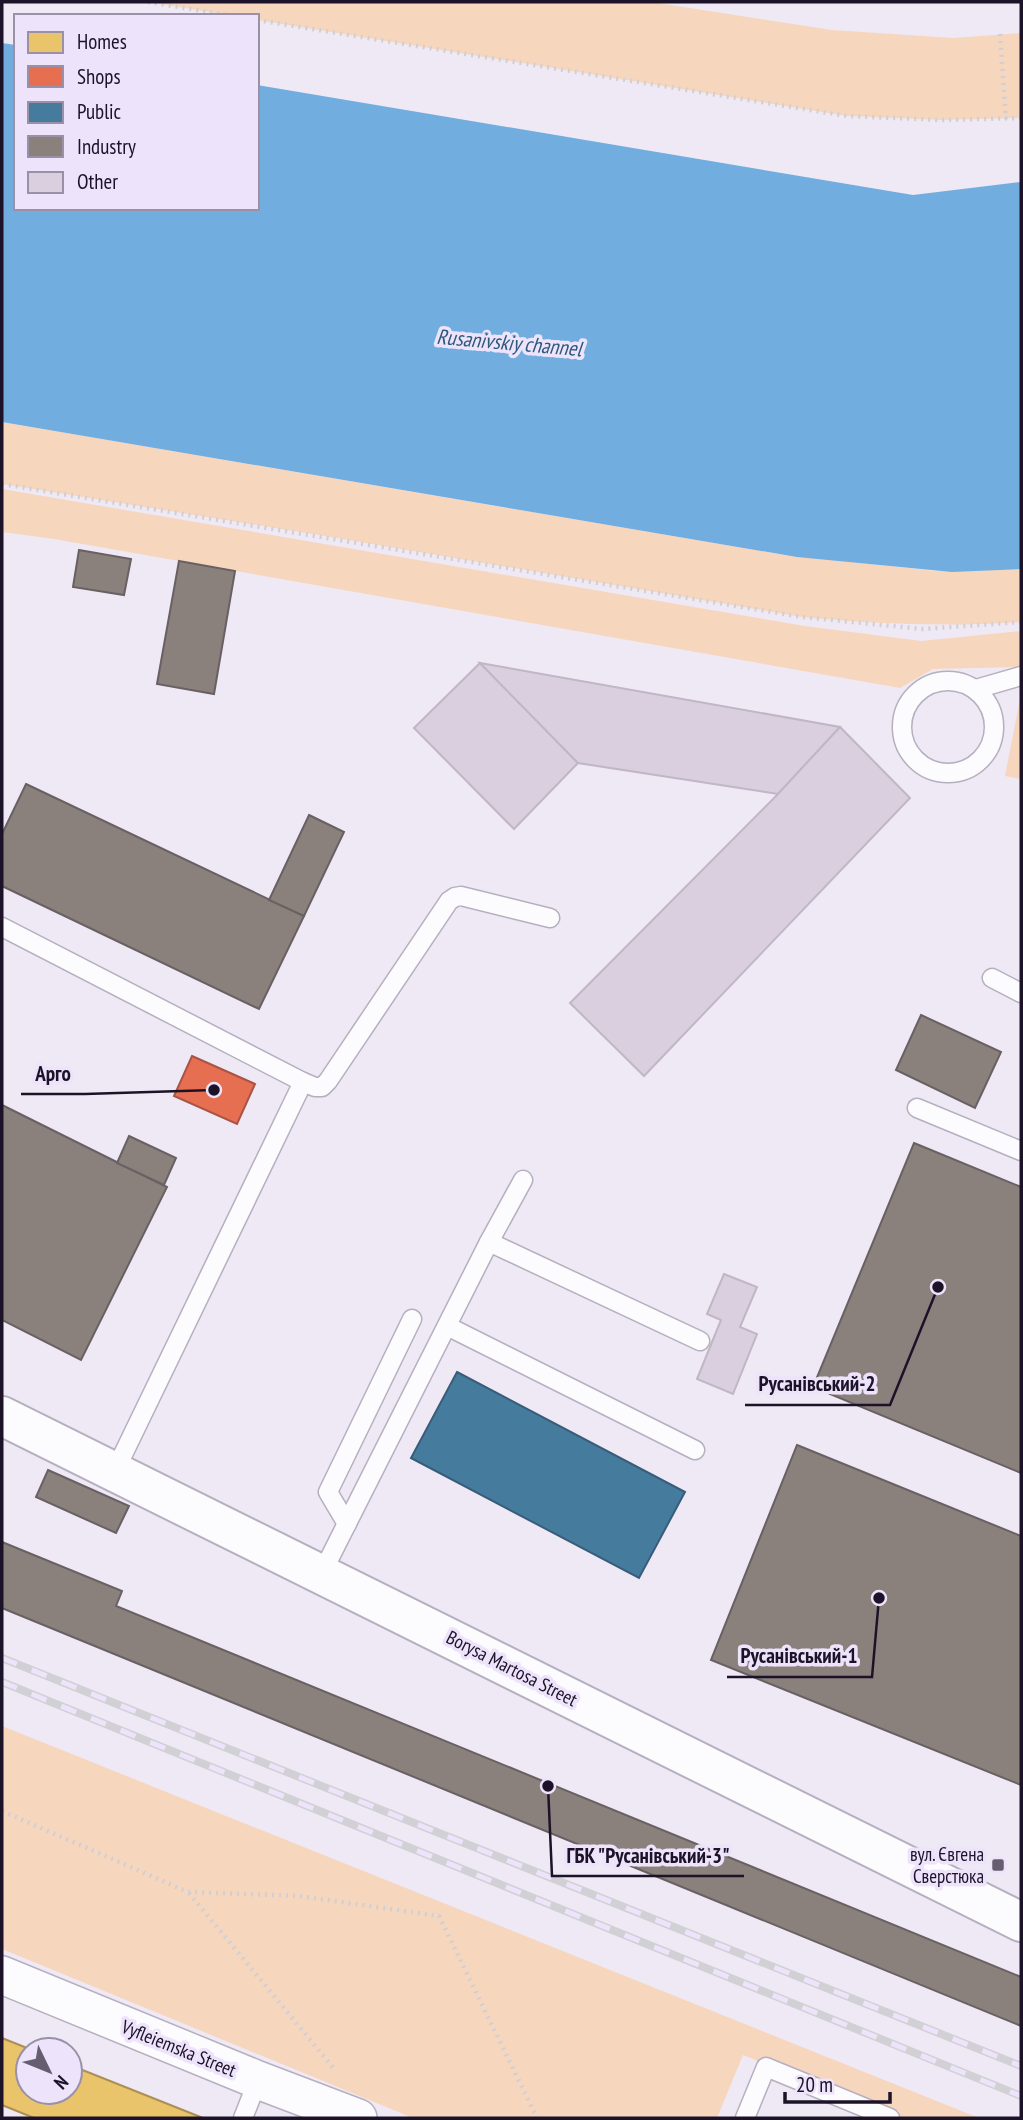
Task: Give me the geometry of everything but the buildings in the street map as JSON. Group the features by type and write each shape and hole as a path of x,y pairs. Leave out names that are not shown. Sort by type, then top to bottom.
{"main road":[{"name":"Borysa Martosa Street","path":"2,1416 1021,1922"}],"street":[{"name":"Vyfleiemska Street","path":"2,1975 358,2118"}],"lane":[{"path":"976,689 989,705 994,724 991,744 982,758 968,768 952,773 936,772 921,765 908,752 902,735 902,718 909,702 921,688 937,681 957,681 976,689 1021,676"},
{"path":"2,926 303,1082 322,1087 449,901 461,896 550,918"},
{"path":"992,978 1021,993"},
{"path":"115,1471 303,1082"},
{"path":"917,1108 1021,1151"},
{"path":"322,1573 523,1180"},
{"path":"489,1242 700,1341"},
{"path":"347,1524 328,1492 412,1319"},
{"path":"447,1326 695,1450"},
{"path":"745,2118 766,2067 890,2118"},
{"path":"243,2118 258,2080"}],"path":[{"path":"148,2 221,14"},
{"path":"259,20 847,116 942,120 1021,118"},
{"path":"1000,34 1006,119"},
{"path":"2,484 802,618 923,629 1021,622"},
{"path":"2,1811 188,1892 299,1896 439,1916 537,2118"},
{"path":"188,1892 338,2073"}],"shaded area":[{"path":"148,2 651,2 832,30 953,38 1021,33 1021,118 941,120 847,116 259,20 259,14 221,14"},
{"path":"2,422 784,555 936,571 1021,569 1021,622 911,624 802,617 2,484"},
{"path":"2,489 805,626 921,641 1021,631 1021,667 933,669 900,688 2,532"},
{"path":"1021,699 1021,779 1005,776"},
{"path":"2,1726 979,2118 900,2118 743,2055 717,2118 413,2118 2,1949"}],"water":[{"name":"Rusanivskiy channel","path":"2,43 14,45 14,210 259,210 259,85 913,195 1021,182 1021,569 952,572 797,557 2,422"}],"railway":[{"path":"2,1658 1021,2066"},
{"path":"2,1682 1021,2096"}],"place":[{"name":"Арго","path":"214,1090"},
{"name":"Русанівський-2","path":"938,1287"},
{"name":"Русанівський-1","path":"879,1598"},
{"name":"ГБК \"Русанівський-3\"","path":"548,1786"},
{"name":"вул. Євгена Сверстюка","path":"998,1865"}]}
